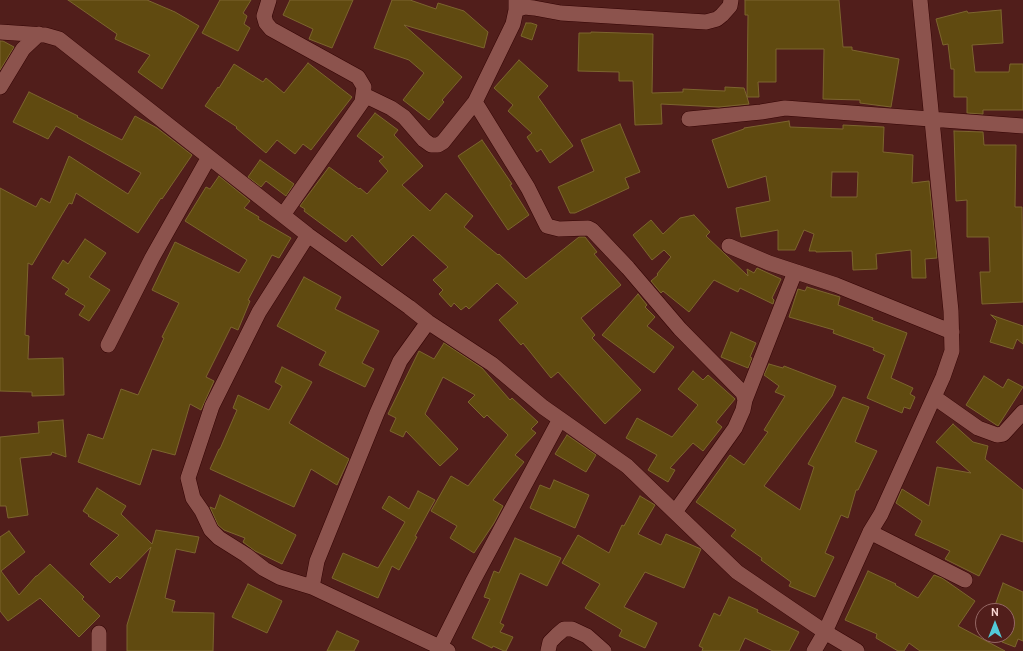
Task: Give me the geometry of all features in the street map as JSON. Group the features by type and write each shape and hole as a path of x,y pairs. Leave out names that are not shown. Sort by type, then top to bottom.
{"street":[{"path":"269,0 264,16 266,23 271,29 358,77 364,86 363,98 284,215"},
{"path":"363,98 378,101 391,108 404,117 424,140 434,146 443,142 475,102 513,24 516,5 525,8 534,8 561,13 706,22 717,19 722,15 730,6 731,0"},
{"path":"814,651 825,632 870,532 881,514 934,397 952,351 951,311 924,1"},
{"path":"0,32 39,34 59,39 308,235 428,322 492,364 560,420 626,466 676,512 737,572 825,632 856,651"},
{"path":"0,87 23,49 39,34"},
{"path":"475,102 528,188 547,226 559,229 588,228 592,230 628,268 680,329 743,393 745,400"},
{"path":"689,119 785,108 1023,126"},
{"path":"108,344 152,258 209,157"},
{"path":"308,235 259,312 212,406 188,478 193,498 202,511 211,530 215,534 264,569 279,576 312,587 444,649 473,581 560,420"},
{"path":"729,246 769,263 836,286 952,332"},
{"path":"676,512 735,428 795,272"},
{"path":"312,587 317,561 380,406 400,361 428,322"},
{"path":"934,397 978,428 997,435 1003,434 1023,412"},
{"path":"870,532 965,580"},
{"path":"548,651 550,642 564,629 572,629 587,636 604,651"},
{"path":"99,633 99,651"}],"building":[{"path":"68,0 147,0 175,12 199,26 162,89 138,72 150,55 115,39 117,34"},
{"path":"220,0 251,0 243,13 247,16 244,24 250,28 238,51 202,33"},
{"path":"290,0 353,0 332,48 309,39 313,29 283,15"},
{"path":"392,0 410,0 436,9 438,3 464,11 488,32 484,48 404,25 462,77 442,100 444,102 429,120 403,100 424,73 409,60 374,48"},
{"path":"745,0 839,0 843,47 852,47 852,50 899,59 891,107 860,103 860,100 823,99 824,49 776,49 776,82 758,82 759,97 747,97 748,15 745,15"},
{"path":"1001,10 1003,43 972,45 975,72 1009,72 1010,64 1023,64 1023,110 983,110 983,114 967,113 967,97 954,97 954,69 951,69 948,44 943,45 936,19 967,11 968,13"},
{"path":"526,23 537,25 532,40 521,36"},
{"path":"579,33 653,34 652,93 683,92 683,89 725,91 725,87 744,88 749,104 719,107 661,104 662,124 635,125 633,81 619,81 619,72 578,71"},
{"path":"0,41 14,47 0,70"},
{"path":"519,60 548,86 538,97 573,146 550,163 541,149 537,152 527,137 532,133 508,111 513,105 494,88"},
{"path":"308,63 352,97 311,150 303,144 295,154 277,140 266,153 236,128 237,127 205,106 218,87 219,88 234,64 263,82 266,78 284,93"},
{"path":"29,92 122,140 135,116 157,128 192,155 138,233 76,193 72,204 69,203 32,265 28,263 25,335 29,336 28,359 63,358 64,395 32,396 32,392 0,391 0,188 36,207 41,198 50,203 69,156 128,194 141,173 56,126 48,139 13,122"},
{"path":"375,113 398,130 394,135 423,166 402,185 430,211 446,193 473,216 464,227 498,255 499,254 526,279 579,237 585,237 597,252 594,254 621,285 581,318 595,335 592,338 641,390 605,424 558,372 551,378 523,343 521,345 499,320 518,303 497,283 469,309 466,306 461,310 454,303 451,307 439,294 443,290 433,280 448,267 413,235 382,266 352,235 346,242 304,211 305,209 300,206 329,167 367,194 388,171 379,161 384,157 357,136"},
{"path":"789,121 790,127 843,129 843,125 884,127 883,152 913,155 912,183 929,181 937,258 925,259 926,278 912,278 911,250 876,254 877,269 853,270 852,251 809,251 814,234 804,230 795,250 778,250 778,230 741,237 736,208 770,201 766,176 728,188 712,140 744,128","holes":["832,172 858,172 857,197 831,197"]},
{"path":"620,124 640,172 625,178 629,188 575,213 570,213 558,187 594,171 581,140"},
{"path":"954,131 983,132 984,145 1016,145 1015,207 1022,207 1023,302 982,304 980,272 990,272 989,237 967,237 967,200 956,201"},
{"path":"482,140 512,184 510,185 529,215 508,230 458,156"},
{"path":"260,160 294,184 286,196 266,181 261,187 248,177"},
{"path":"219,176 250,201 244,208 259,217 258,219 291,238 279,258 272,255 248,300 250,301 238,330 231,327 206,377 214,381 201,410 190,404 175,455 152,449 140,485 78,462 88,434 103,439 121,389 138,395 164,338 162,337 179,303 152,290 175,242 239,273 247,260 185,221 206,187 210,189"},
{"path":"694,215 710,232 706,236 748,276 747,269 754,273 757,268 781,279 772,298 774,300 773,304 740,288 738,292 714,280 689,312 663,291 661,293 651,281 658,275 657,274 671,257 664,250 652,260 633,235 651,220 663,234 680,218"},
{"path":"85,239 106,253 89,277 110,290 89,321 79,315 85,306 65,294 69,289 52,278 63,260 68,264"},
{"path":"304,277 341,297 335,309 379,331 362,363 374,369 365,387 319,365 326,352 277,326"},
{"path":"807,287 840,297 838,305 907,333 891,378 913,388 910,394 915,397 910,409 904,407 902,413 867,398 885,355 873,350 874,348 833,333 834,330 789,317 798,289 805,291"},
{"path":"638,294 647,305 645,307 655,317 647,326 674,347 654,373 602,335"},
{"path":"991,315 1023,326 1023,344 1017,339 1013,349 990,342 997,321"},
{"path":"731,332 756,343 750,357 752,358 748,368 721,357"},
{"path":"444,343 482,368 510,400 512,398 538,422 531,429 536,433 515,455 524,462 493,500 503,506 494,523 474,553 450,538 457,526 431,511 451,476 468,486 508,435 487,415 484,418 468,402 475,395 443,377 425,414 458,449 440,466 406,431 403,437 390,431 396,418 388,414 419,351 434,359"},
{"path":"769,364 783,368 784,366 836,386 832,396 764,486 800,510 814,467 808,464 843,397 869,407 855,442 877,451 858,490 856,490 848,518 841,515 825,553 834,557 815,597 789,586 791,582 761,560 762,558 731,536 736,530 696,502 730,455 744,465 768,432 764,430 785,396 775,392 779,386 764,375"},
{"path":"282,367 312,382 289,423 349,459 337,485 311,469 294,507 210,469 237,410 233,408 238,395 269,410 282,386 275,382"},
{"path":"693,371 703,380 708,375 735,399 716,422 722,427 703,451 693,443 670,468 675,470 668,482 648,470 657,455 626,438 637,418 672,437 698,405 678,389"},
{"path":"984,376 1003,388 1008,379 1023,387 998,426 966,405"},
{"path":"63,420 66,457 52,452 51,455 20,458 28,515 8,518 6,506 0,506 0,437 39,433 38,422"},
{"path":"953,424 973,442 988,446 985,459 1023,490 1023,542 1001,534 979,576 945,559 950,551 915,535 922,521 896,503 902,489 929,506 937,467 971,473 936,442"},
{"path":"567,435 596,455 586,472 555,454"},
{"path":"554,480 589,495 575,528 530,508 540,485 550,489"},
{"path":"97,488 126,506 121,514 152,544 156,530 199,537 195,553 176,549 165,598 175,601 172,612 214,613 213,651 127,651 127,625 151,547 120,579 117,576 110,583 90,564 119,535 88,516 89,515 83,511"},
{"path":"418,491 435,500 415,536 417,537 399,570 392,566 378,598 332,578 343,553 378,568 405,522 382,508 389,496 409,509"},
{"path":"220,495 296,535 282,564 255,551 243,542 245,538 224,530 218,525 210,507 215,509"},
{"path":"640,496 655,505 638,534 661,545 666,534 701,549 684,588 645,572 624,607 657,623 645,648 619,636 622,630 585,608 600,584 562,563 578,535 609,553 622,525 624,526"},
{"path":"9,531 25,552 1,571 19,595 36,576 50,564 84,597 82,599 100,616 79,637 40,598 8,621 0,611 0,537"},
{"path":"515,538 561,558 547,586 520,573 500,623 504,625 500,632 513,637 506,651 504,651 493,646 492,648 472,638 490,599 484,597 494,571 499,573"},
{"path":"868,571 896,584 895,585 918,598 934,575 942,578 975,601 958,626 975,635 975,643 990,643 1005,651 920,651 909,643 904,651 898,651 876,638 877,634 845,620"},
{"path":"1003,583 1023,592 1023,641 1018,639 1015,647 1005,643 1015,643 1015,603 996,603"},
{"path":"248,584 282,601 267,633 232,617"},
{"path":"729,597 758,610 757,612 799,632 789,651 773,651 745,638 739,651 702,651 703,648 699,646 714,613 720,616"},
{"path":"337,631 359,641 354,651 327,651"}]}
